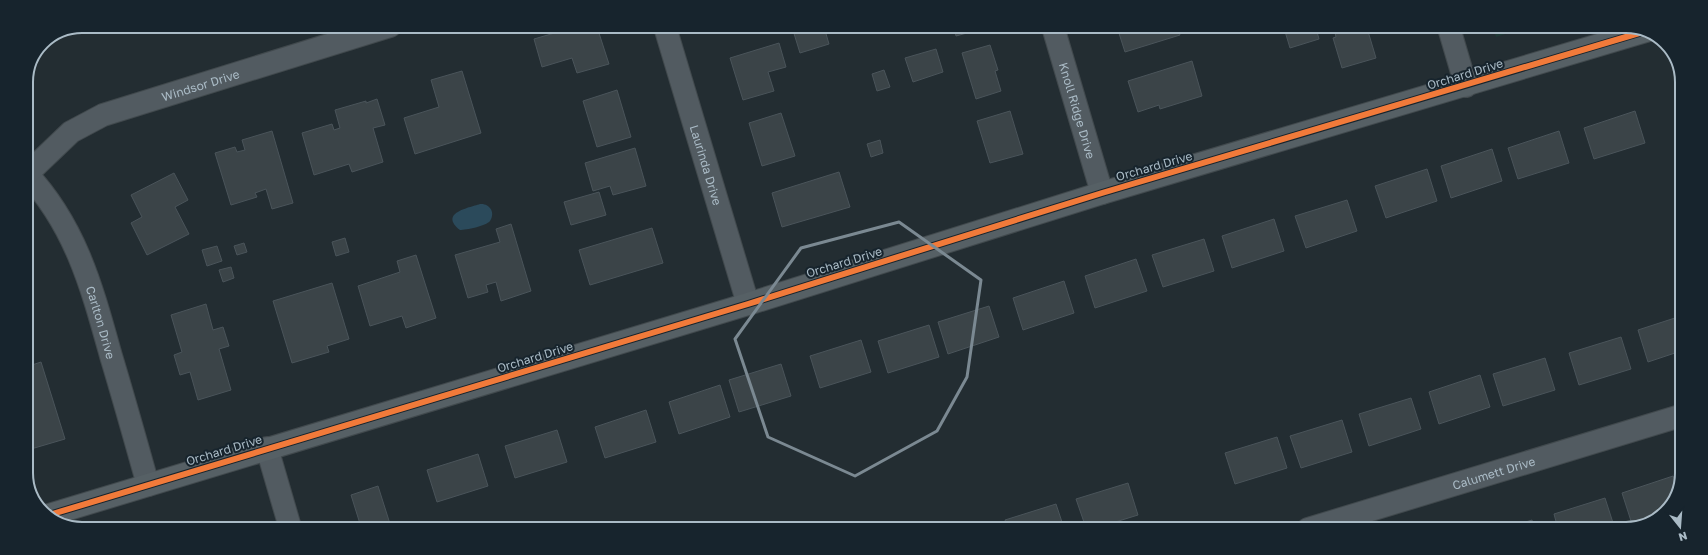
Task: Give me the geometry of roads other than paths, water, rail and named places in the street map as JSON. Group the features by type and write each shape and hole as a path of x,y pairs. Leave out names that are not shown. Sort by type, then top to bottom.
{"street":[{"name":"Windsor Drive","path":"33,167 71,132 103,115 367,33"},
{"name":"Laurinda Drive","path":"668,33 748,304"},
{"name":"Knoll Ridge Drive","path":"1054,33 1102,193"},
{"path":"1450,33 1466,86"},
{"name":"Orchard Drive","path":"54,513 748,304 1102,193 1637,35"},
{"name":"Carlton Drive","path":"33,182 48,200 68,231 82,261 93,293 148,485"},
{"name":"Calumett Drive","path":"1331,522 1675,418"},
{"path":"267,448 289,522"}],"water":[{"path":"480,204 486,205 492,211 492,218 488,223 460,230 454,224 454,215 458,212"}]}
